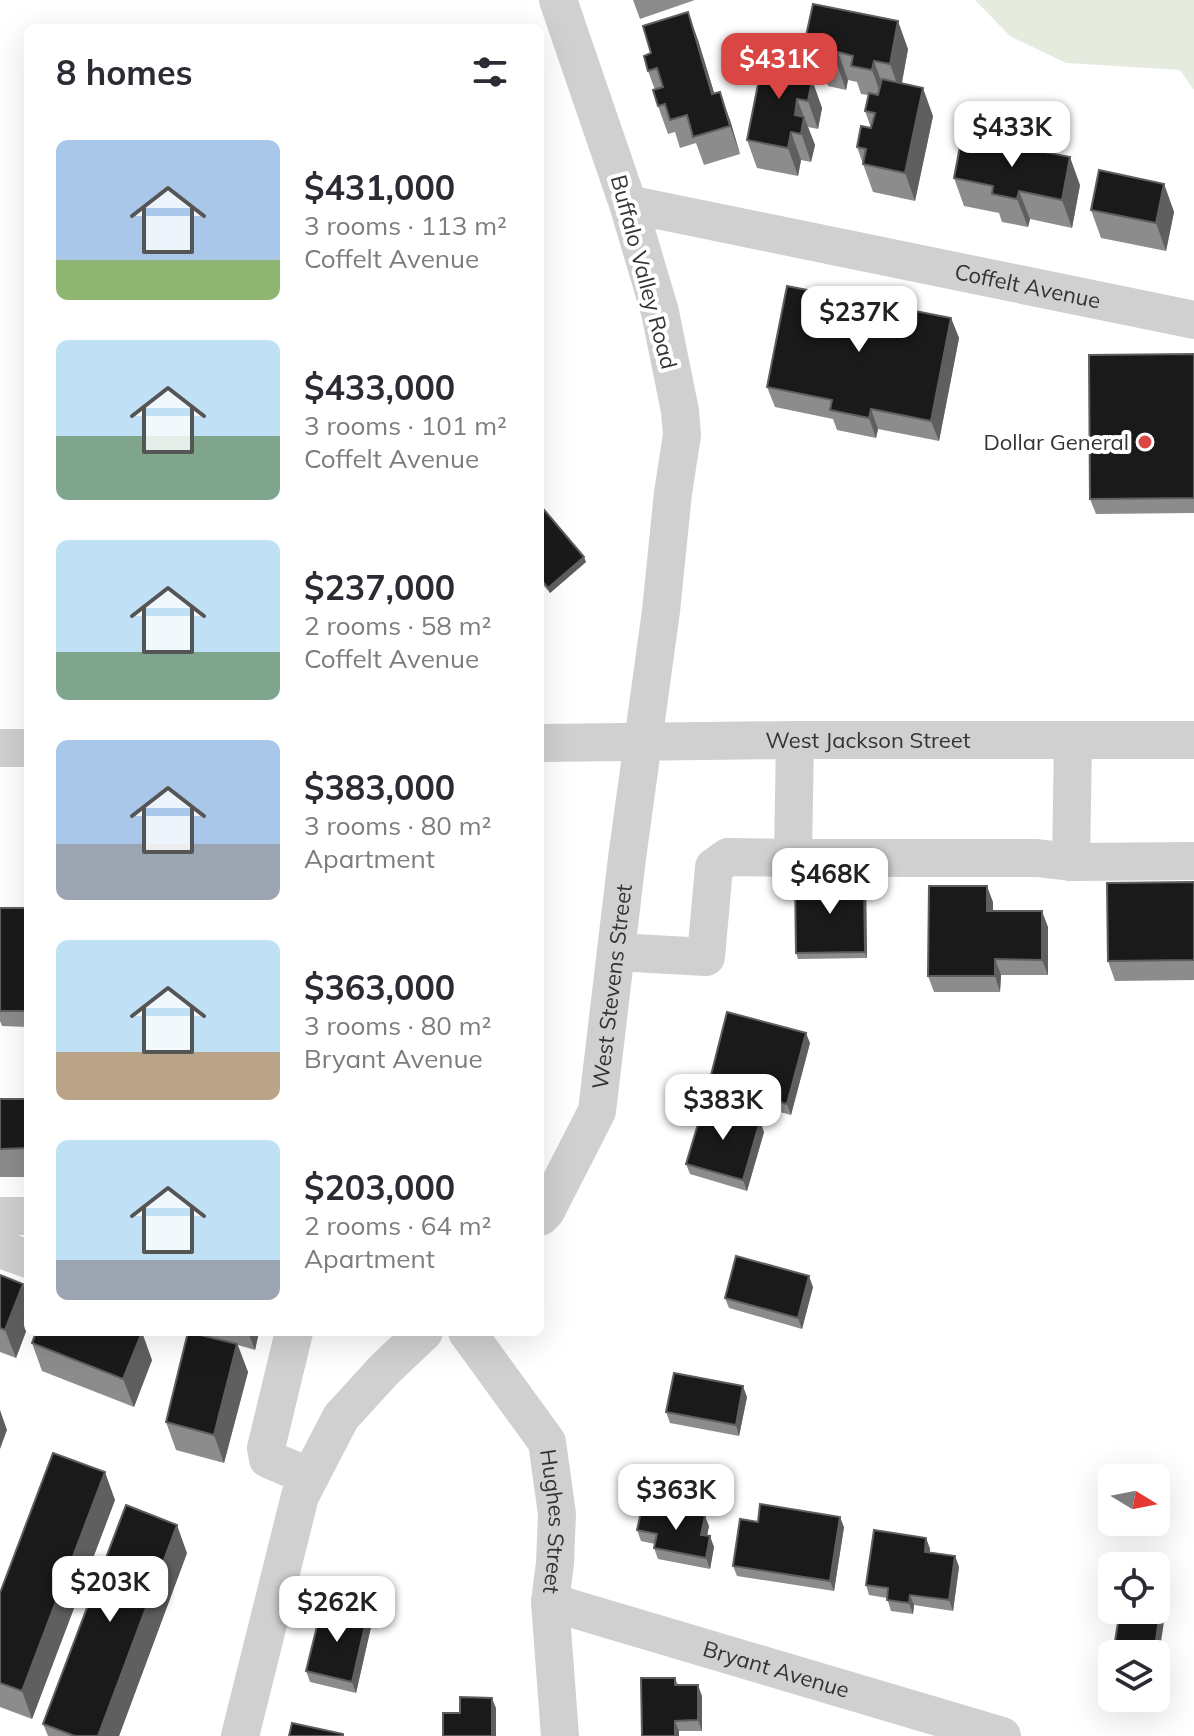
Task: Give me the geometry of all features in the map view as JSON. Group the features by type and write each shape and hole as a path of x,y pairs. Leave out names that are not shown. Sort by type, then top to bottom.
{"street":[{"name":"Buffalo Valley Road","path":"558,0 628,204 660,312 680,411 682,435 644,741"},
{"name":"Coffelt Avenue","path":"628,204 1194,320"},
{"path":"793,858 795,740"},
{"path":"1071,862 1073,740"},
{"name":"West Jackson Street","path":"544,743 1194,740"},
{"name":"West Stevens Street","path":"544,1213 597,1111 644,741"},
{"path":"0,748 24,748"},
{"path":"616,952 706,957 714,867 728,857 1194,861"},
{"path":"0,1216 24,1216"},
{"path":"0,1249 24,1258"},
{"path":"293,1336 266,1448 268,1459 310,1477"},
{"name":"Hughes Street","path":"470,1336 547,1442 557,1514 550,1602 560,1736"},
{"path":"240,1736 300,1496 341,1417 384,1370 408,1337"},
{"name":"Bryant Avenue","path":"550,1602 1002,1736"}],"shaded area":[{"path":"975,0 1194,0 1194,90 1180,70 1066,63 1010,36"}],"building":[{"path":"813,4 898,21 890,64 874,61 872,70 851,66 853,56 838,52 836,62 818,58 820,49 804,45"},
{"path":"688,12 712,94 720,92 730,126 693,137 687,115 670,120 665,104 658,106 653,90 663,87 657,68 648,71 644,56 651,53 643,26"},
{"path":"764,54 806,63 803,78 812,80 808,101 797,99 795,115 804,117 801,134 791,132 788,148 747,140"},
{"path":"882,79 923,88 905,173 863,164 866,149 857,147 861,126 871,128 875,113 865,111 869,93 878,95"},
{"path":"962,136 1070,157 1062,200 1019,191 1017,199 992,194 993,186 954,178"},
{"path":"1099,170 1164,184 1156,223 1091,210"},
{"path":"787,286 951,318 931,421 871,409 869,418 830,410 832,400 767,387"},
{"name":"Dollar General","path":"1194,354 1194,498 1090,499 1089,355"},
{"path":"544,510 584,557 548,588 544,583"},
{"path":"864,878 865,952 796,953 795,879"},
{"path":"1194,882 1194,960 1108,961 1107,883"},
{"path":"929,886 987,886 987,911 1042,911 1042,960 995,959 995,976 928,976"},
{"path":"0,908 24,908 24,1011 0,1011"},
{"path":"727,1012 806,1033 787,1104 709,1083"},
{"path":"0,1099 24,1099 24,1148 0,1149"},
{"path":"704,1104 760,1121 743,1180 686,1164"},
{"path":"736,1256 809,1276 798,1318 725,1298"},
{"path":"0,1275 23,1284 5,1330 0,1328"},
{"path":"35,1336 140,1336 123,1379 32,1343"},
{"path":"187,1336 204,1336 237,1344 214,1435 166,1422"},
{"path":"674,1373 743,1386 736,1425 666,1412"},
{"path":"53,1453 105,1472 22,1691 0,1683 0,1593"},
{"path":"760,1504 840,1517 830,1581 733,1566 740,1519 758,1522"},
{"path":"126,1505 177,1525 98,1736 75,1736 43,1724"},
{"path":"658,1507 705,1516 701,1535 710,1536 706,1558 654,1548 657,1534 637,1530 641,1512 657,1515"},
{"path":"874,1530 926,1538 925,1552 955,1556 949,1600 910,1595 909,1603 887,1600 888,1588 866,1585"},
{"path":"322,1606 367,1617 352,1682 306,1671"},
{"path":"1118,1624 1158,1624 1156,1640 1115,1640"},
{"path":"641,1678 675,1678 675,1685 698,1685 698,1720 675,1721 675,1736 642,1736"},
{"path":"460,1697 492,1698 492,1736 443,1736 443,1713 460,1713"},
{"path":"292,1723 343,1734 343,1736 289,1736"}],"place":[{"name":"Dollar General","path":"1145,442"}]}
